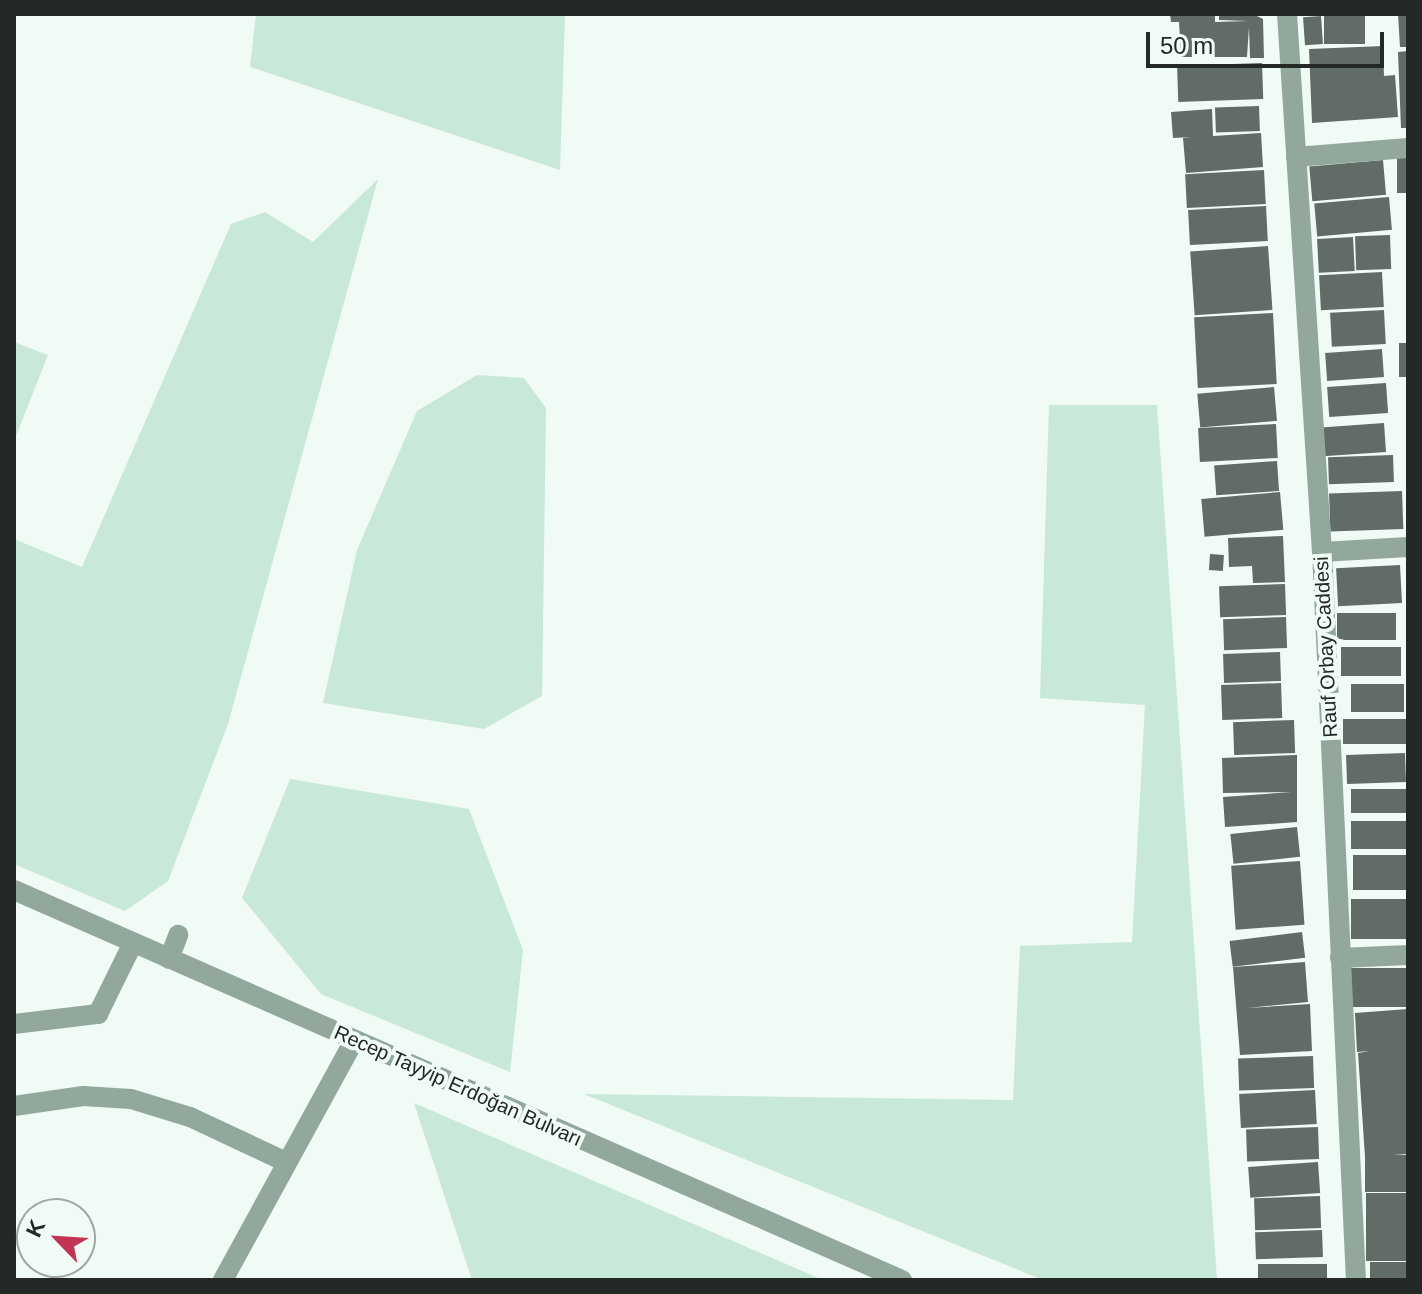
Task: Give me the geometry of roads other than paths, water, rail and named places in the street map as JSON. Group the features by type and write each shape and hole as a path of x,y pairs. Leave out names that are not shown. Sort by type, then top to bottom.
{"street":[{"name":"Rauf Orbay Caddesi","path":"1287,14 1322,552 1356,1280"},
{"path":"1296,157 1408,148"},
{"path":"1322,552 1408,547"},
{"name":"Recep Tayyip Erdoğan Bulvarı","path":"14,890 902,1280"},
{"path":"169,959 178,935"},
{"path":"14,1024 98,1014 133,943"},
{"path":"1340,958 1408,955"},
{"path":"223,1280 284,1161 354,1041"},
{"path":"14,1106 83,1096 131,1099 190,1117 284,1161"}]}
